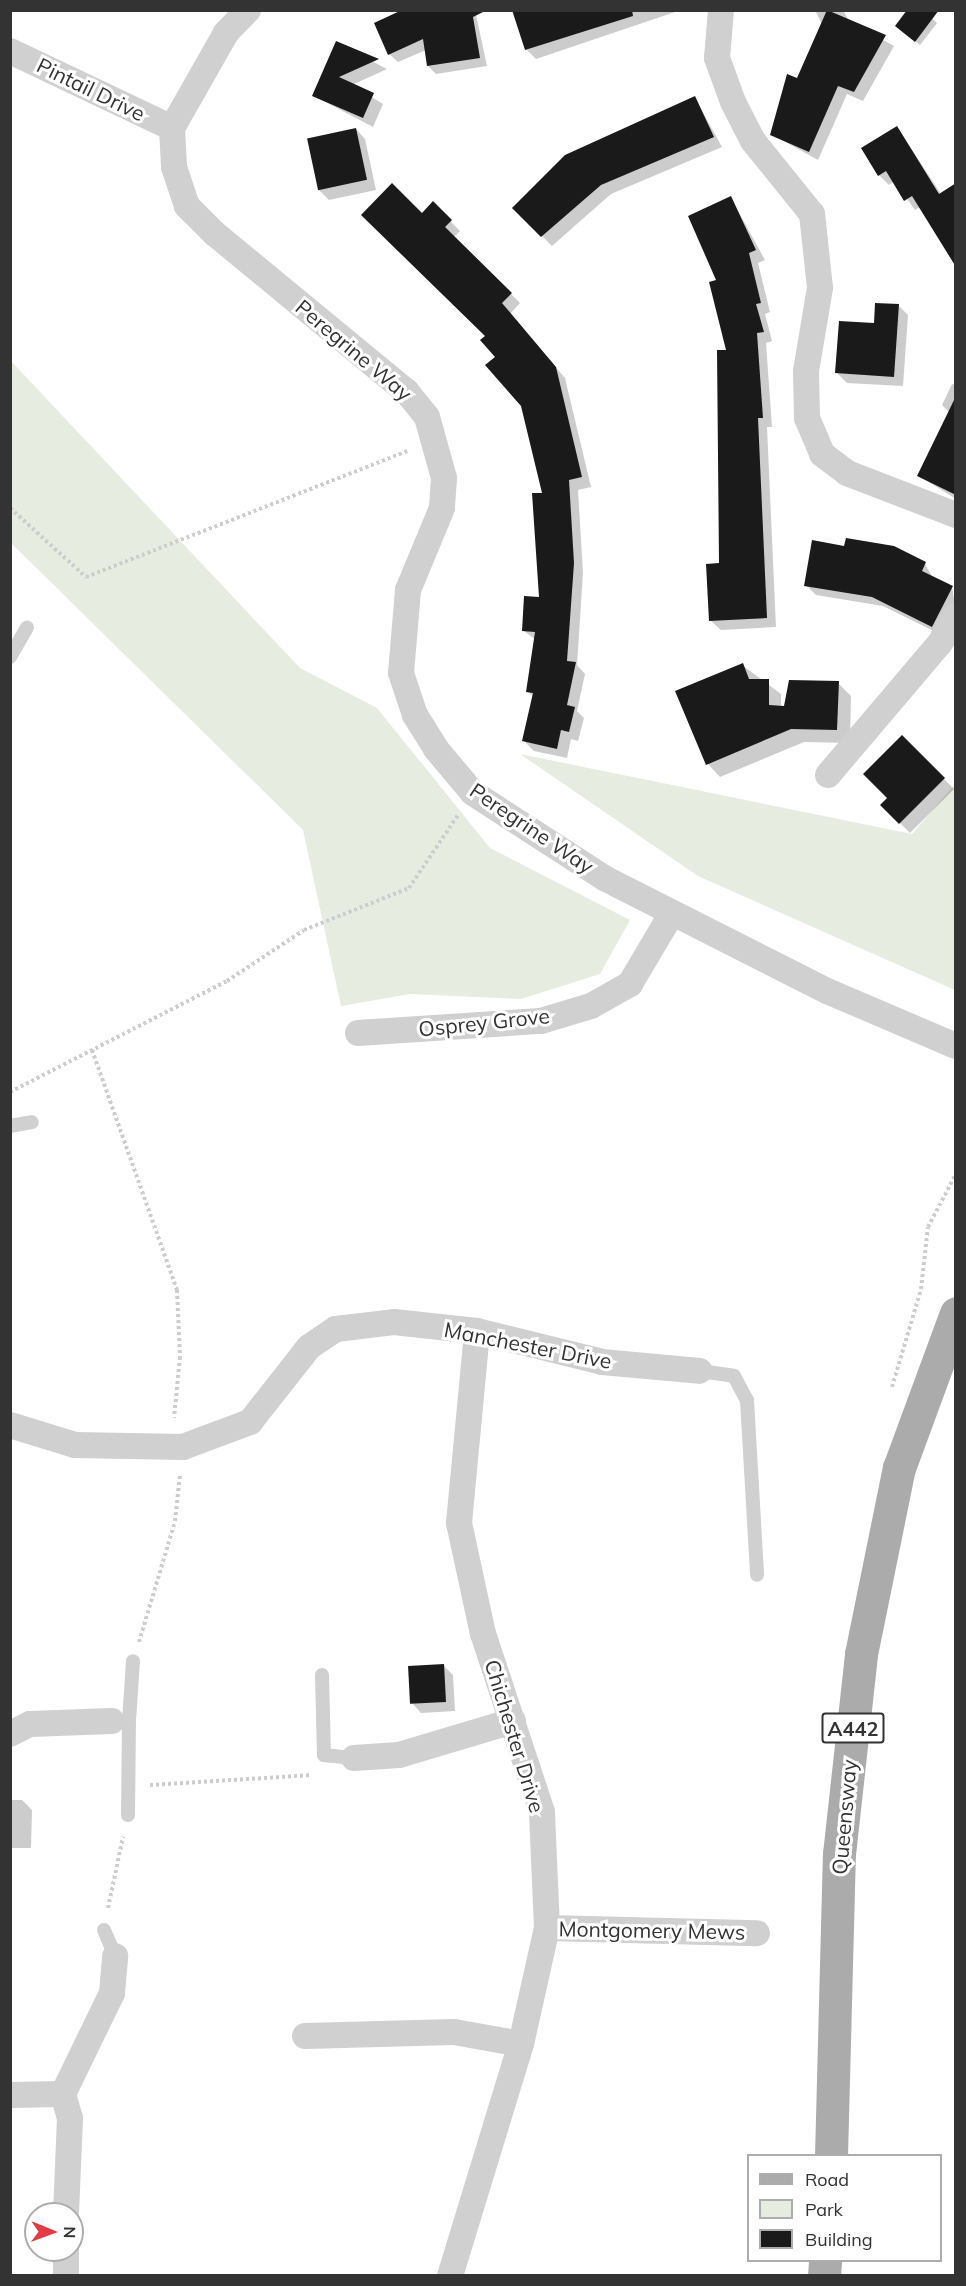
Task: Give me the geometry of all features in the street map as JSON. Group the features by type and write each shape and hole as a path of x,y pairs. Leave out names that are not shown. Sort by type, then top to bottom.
{"main road":[{"name":"Queensway","path":"831,2154 839,1854 861,1654 899,1467 956,1313"}],"street":[{"path":"172,128 226,33 248,10"},
{"path":"721,10 717,58 733,102 753,141 812,214 820,288 806,371 807,418 822,454 847,473 956,515"},
{"name":"Pintail Drive","path":"10,51 172,128"},
{"name":"Peregrine Way","path":"172,128 174,167 187,206 406,391 437,440 442,508 408,590 401,673 420,723 473,793 606,879 827,991 956,1046"},
{"path":"828,775 940,642 956,615"},
{"name":"Osprey Grove","path":"358,1033 541,1020 591,1005 630,984 672,913"},
{"name":"Manchester Drive","path":"10,1425 75,1445 177,1448 250,1422 309,1347 336,1329 394,1322 477,1331 602,1362 700,1371"},
{"name":"Chichester Drive","path":"450,2276 521,2044 547,1928 542,1812 483,1634 459,1523 477,1331"},
{"path":"10,1734 30,1724 120,1721"},
{"path":"354,1758 399,1755 513,1721"},
{"name":"Montgomery Mews","path":"547,1928 757,1933"},
{"path":"66,2202 70,2118 63,2094 112,1993 115,1956"},
{"path":"305,2036 454,2032 521,2044"},
{"path":"10,2095 63,2094"}],"lane":[{"path":"10,657 27,628"},
{"path":"10,1126 32,1122"},
{"path":"700,1371 734,1376 747,1400 758,1575"},
{"path":"128,1815 128,1789 120,1721 133,1661"},
{"path":"322,1675 324,1755 354,1758"},
{"path":"104,1930 115,1956"}],"path":[{"path":"10,508 86,577 437,440"},
{"path":"10,1092 227,981 304,930 409,888 473,793"},
{"path":"92,1050 177,1290 180,1357 175,1521 133,1661"},
{"path":"128,1789 178,1780 341,1774 354,1758"},
{"path":"104,1930 128,1815"}],"green space":[{"path":"10,360 300,668 377,708 490,848 630,920 600,974 521,999 410,994 341,1006 303,830 11,543"},
{"path":"520,754 912,834 955,784 955,990 698,876"}],"building":[{"path":"402,10 487,10 473,17 480,58 427,66 423,39 388,55 374,23"},
{"path":"512,10 632,10 633,16 525,50"},
{"path":"827,10 886,35 854,92 838,86 809,152 770,135 787,74 797,78"},
{"path":"907,10 939,10 915,42 895,26"},
{"path":"336,41 379,59 339,77 374,93 363,118 312,96"},
{"path":"695,96 714,137 601,185 541,237 512,208 565,155"},
{"path":"897,126 939,194 956,183 956,267 912,196 904,201 886,171 878,176 861,148"},
{"path":"356,128 367,180 318,190 307,138"},
{"path":"392,183 422,213 433,201 452,220 445,227 512,293 502,303 556,367 582,477 569,480 574,563 567,661 576,662 567,705 575,707 569,732 561,730 557,749 522,741 533,693 526,692 535,632 522,631 524,596 539,597 532,493 542,493 521,406 485,365 495,357 480,340 485,336 361,215"},
{"path":"731,196 756,250 749,253 761,303 756,304 764,332 757,333 763,418 758,418 767,618 709,621 706,564 719,563 717,350 726,350 709,282 716,280 688,216"},
{"path":"875,303 899,304 894,377 835,373 839,321 874,323"},
{"path":"956,396 956,495 917,476"},
{"path":"846,538 894,546 926,562 922,571 953,586 932,627 872,597 804,586 812,540 844,546"},
{"path":"743,663 749,679 769,679 769,705 784,706 789,680 839,681 837,730 791,729 706,765 675,691"},
{"path":"902,735 945,778 899,824 880,805 887,798 863,774"},
{"path":"444,1664 446,1702 410,1704 408,1666"}]}
